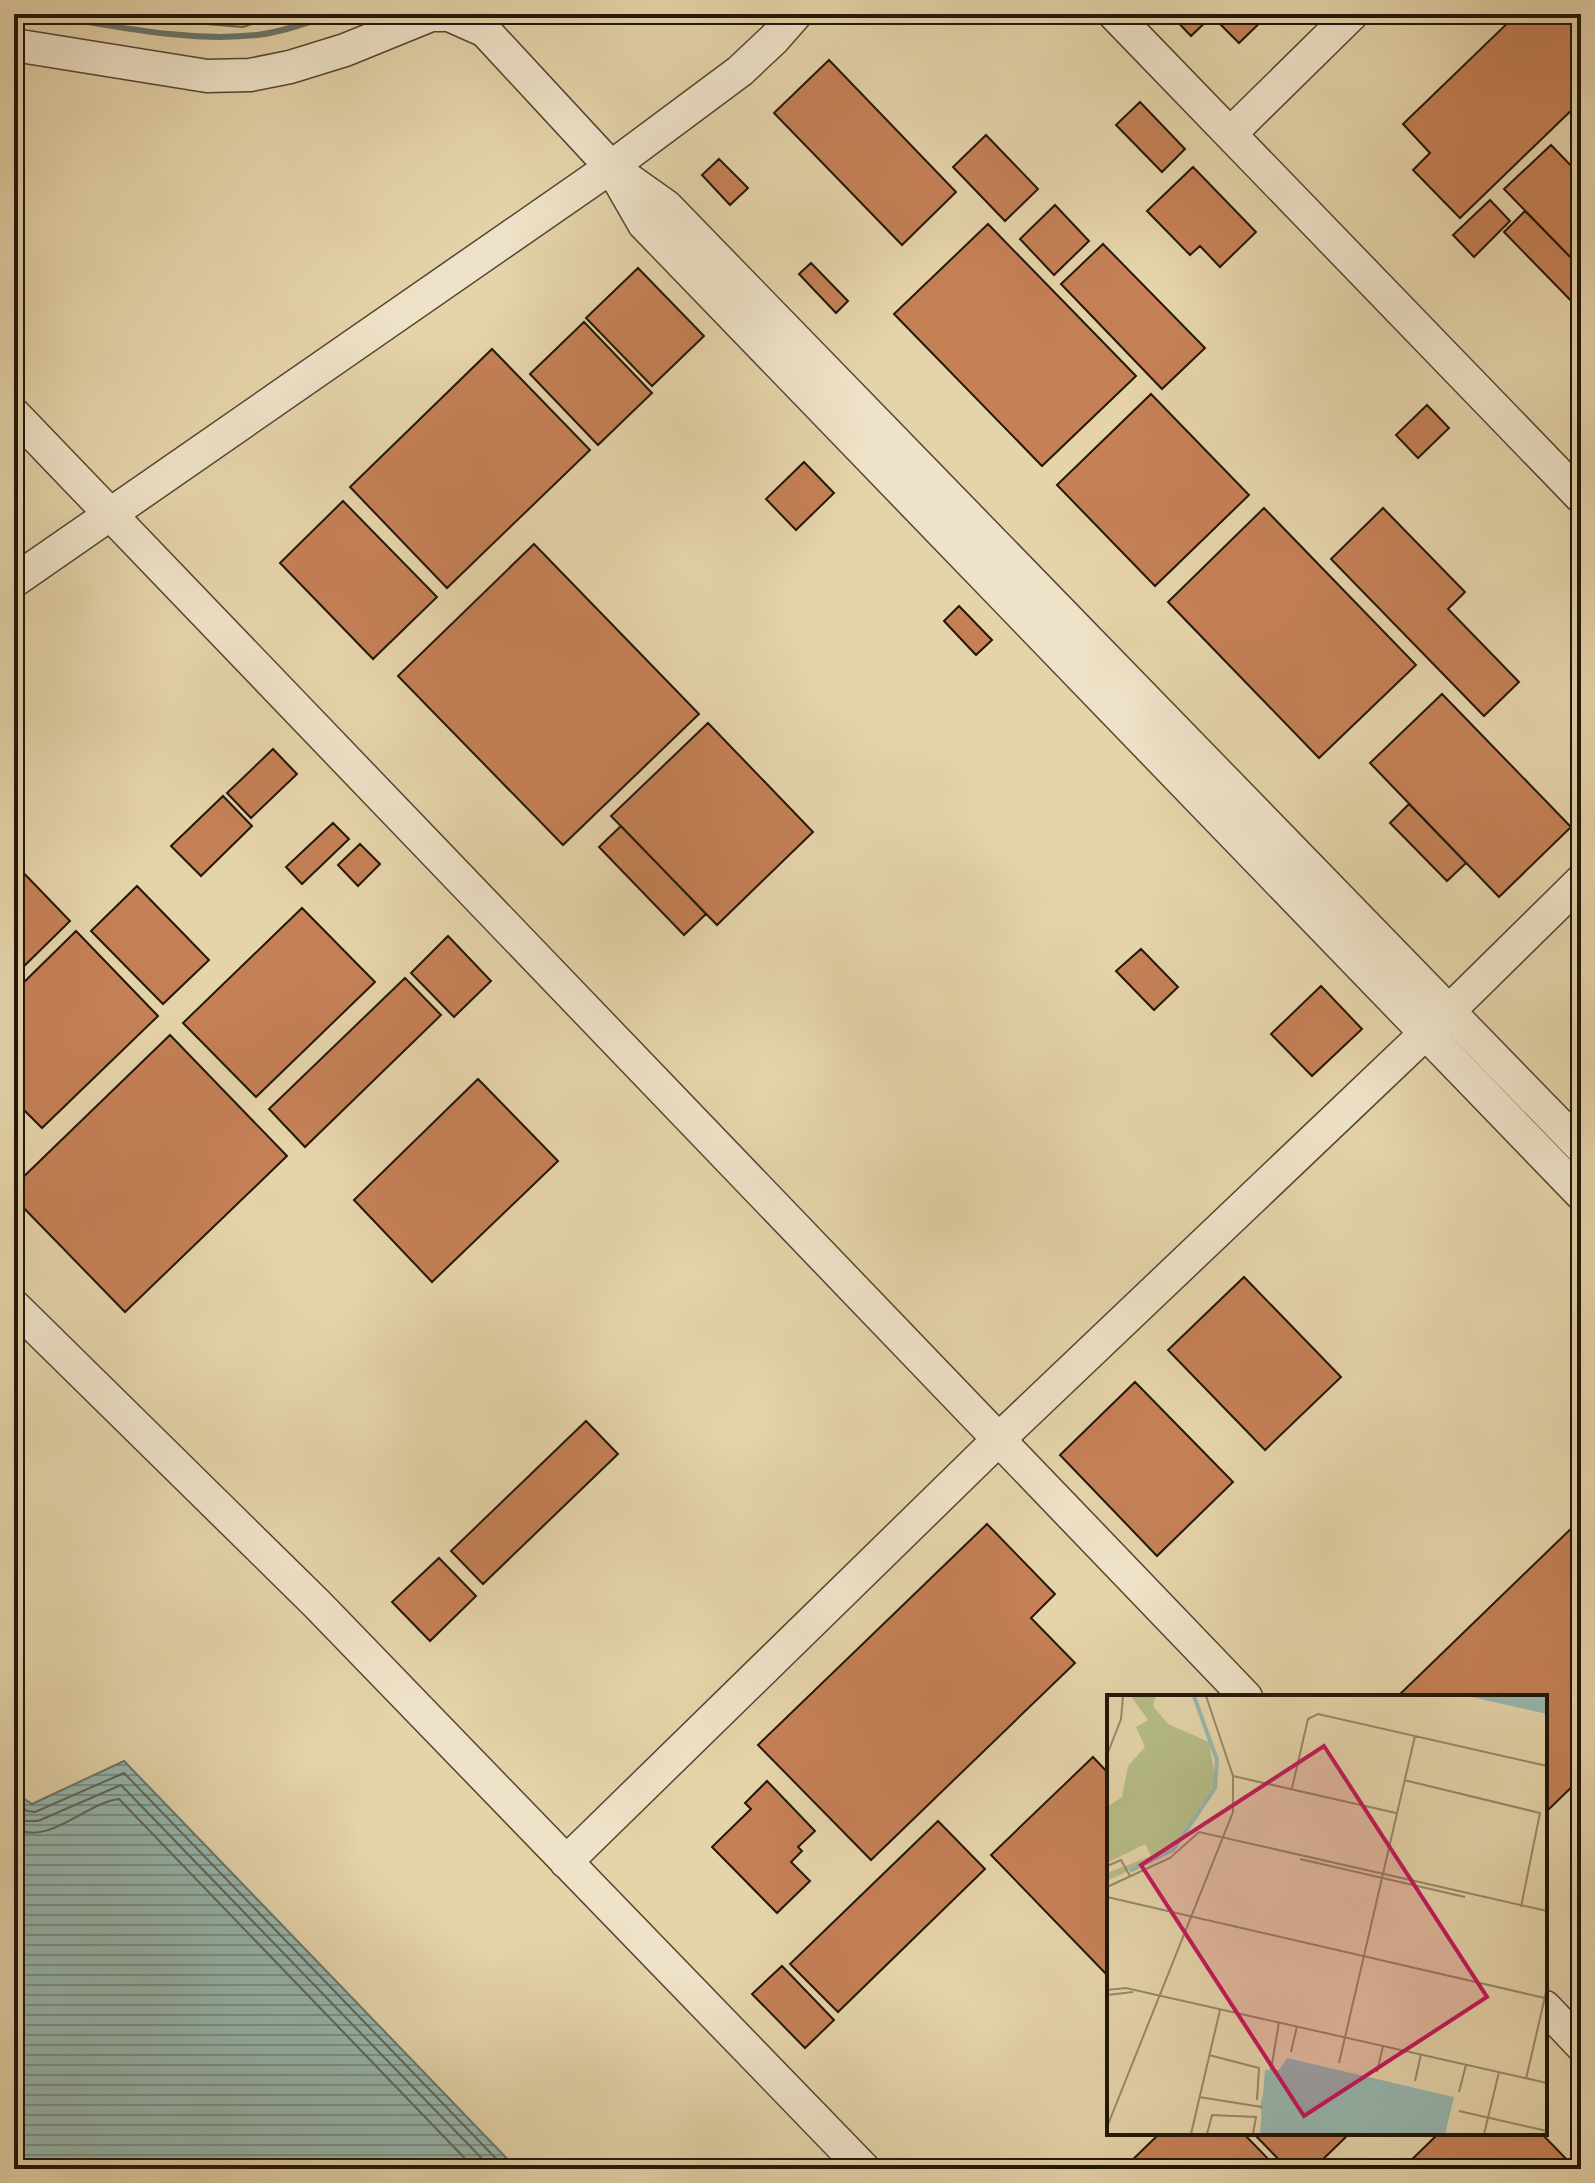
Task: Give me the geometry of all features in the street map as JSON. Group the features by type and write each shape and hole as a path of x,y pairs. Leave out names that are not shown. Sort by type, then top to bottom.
{"street":[{"path":"14,581 611,167 740,71 796,14"},
{"path":"1114,14 1581,497"},
{"path":"1231,133 1352,14"},
{"path":"14,45 207,76 250,75 290,67 345,50 431,15 449,15 485,31 611,167 666,206 1581,1147"},
{"path":"611,167 644,224 1581,1194"},
{"path":"14,414 1244,1695"},
{"path":"566,1862 998,1440 1450,1010 1581,881"},
{"path":"14,1306 317,1604 864,2169"},
{"path":"1547,2009 1581,2045"}],"green space":[{"path":"80,14 283,14 243,27"}],"water":[{"path":"124,1761 517,2169 14,2169 14,1792 32,1804"}],"building":[{"path":"1170,14 1269,14 1239,43 1212,16 1191,36"},
{"path":"1517,14 1581,14 1581,101 1460,218 1413,170 1430,153 1403,124"},
{"path":"829,60 956,192 902,245 774,113"},
{"path":"1140,102 1185,149 1162,172 1116,125"},
{"path":"986,135 1038,189 1005,221 953,167"},
{"path":"1551,145 1581,176 1581,268 1504,189"},
{"path":"719,159 748,188 730,205 702,175"},
{"path":"1193,167 1256,232 1220,267 1200,246 1190,255 1147,211"},
{"path":"1490,200 1510,221 1474,257 1453,235"},
{"path":"1055,205 1089,241 1054,275 1020,239"},
{"path":"1525,211 1581,268 1581,311 1504,232"},
{"path":"988,224 1136,376 1042,466 894,314"},
{"path":"1103,244 1205,348 1162,389 1061,284"},
{"path":"811,263 848,301 836,313 799,274"},
{"path":"638,268 704,336 652,386 586,318"},
{"path":"584,322 652,393 598,445 530,374"},
{"path":"492,349 590,450 447,588 350,487"},
{"path":"1151,394 1249,495 1155,586 1057,485"},
{"path":"1427,405 1449,428 1418,458 1396,435"},
{"path":"804,462 834,493 796,530 766,499"},
{"path":"343,501 437,597 373,659 280,563"},
{"path":"1264,508 1416,665 1319,758 1168,602"},
{"path":"1383,508 1465,592 1448,609 1519,682 1484,716 1331,559"},
{"path":"534,544 699,714 563,845 398,676"},
{"path":"959,606 992,640 976,655 944,621"},
{"path":"1442,694 1571,827 1499,897 1370,763"},
{"path":"708,723 813,832 717,925 611,816"},
{"path":"273,749 297,774 251,818 227,793"},
{"path":"223,796 252,826 201,876 171,846"},
{"path":"1409,804 1466,863 1447,881 1390,823"},
{"path":"333,823 349,839 302,884 286,867"},
{"path":"621,826 706,914 684,935 599,847"},
{"path":"360,844 380,864 358,886 338,865"},
{"path":"14,863 70,921 14,976"},
{"path":"137,886 209,960 163,1004 91,931"},
{"path":"302,908 375,982 256,1097 183,1023"},
{"path":"76,931 158,1016 42,1128 14,1100 14,992"},
{"path":"448,936 491,981 454,1017 411,973"},
{"path":"1141,949 1178,987 1154,1010 1116,971"},
{"path":"405,978 441,1015 305,1147 269,1109"},
{"path":"1321,986 1362,1029 1312,1076 1271,1034"},
{"path":"170,1035 287,1156 125,1312 14,1198 14,1186"},
{"path":"478,1079 558,1161 432,1282 354,1200"},
{"path":"1244,1277 1341,1377 1265,1450 1168,1350"},
{"path":"1135,1382 1233,1482 1157,1556 1060,1455"},
{"path":"586,1421 618,1454 483,1584 451,1551"},
{"path":"1581,1519 1581,1778 1547,1811 1547,1695 1399,1695"},
{"path":"987,1524 1055,1594 1031,1618 1075,1663 871,1860 758,1745"},
{"path":"439,1558 476,1596 430,1641 392,1602"},
{"path":"1093,1757 1107,1772 1107,1975 991,1855"},
{"path":"767,1781 815,1831 798,1847 802,1851 791,1862 810,1881 777,1913 712,1847 751,1809 745,1803"},
{"path":"938,1821 985,1869 838,2012 790,1964"},
{"path":"782,1966 834,2020 805,2048 752,1994"},
{"path":"1158,2135 1245,2135 1278,2169 1123,2169"},
{"path":"1255,2135 1348,2135 1313,2169 1288,2169"},
{"path":"1437,2135 1543,2135 1576,2169 1402,2169"}],"waterway":[{"path":"37,14 174,35 230,37 276,32 334,14"}]}
